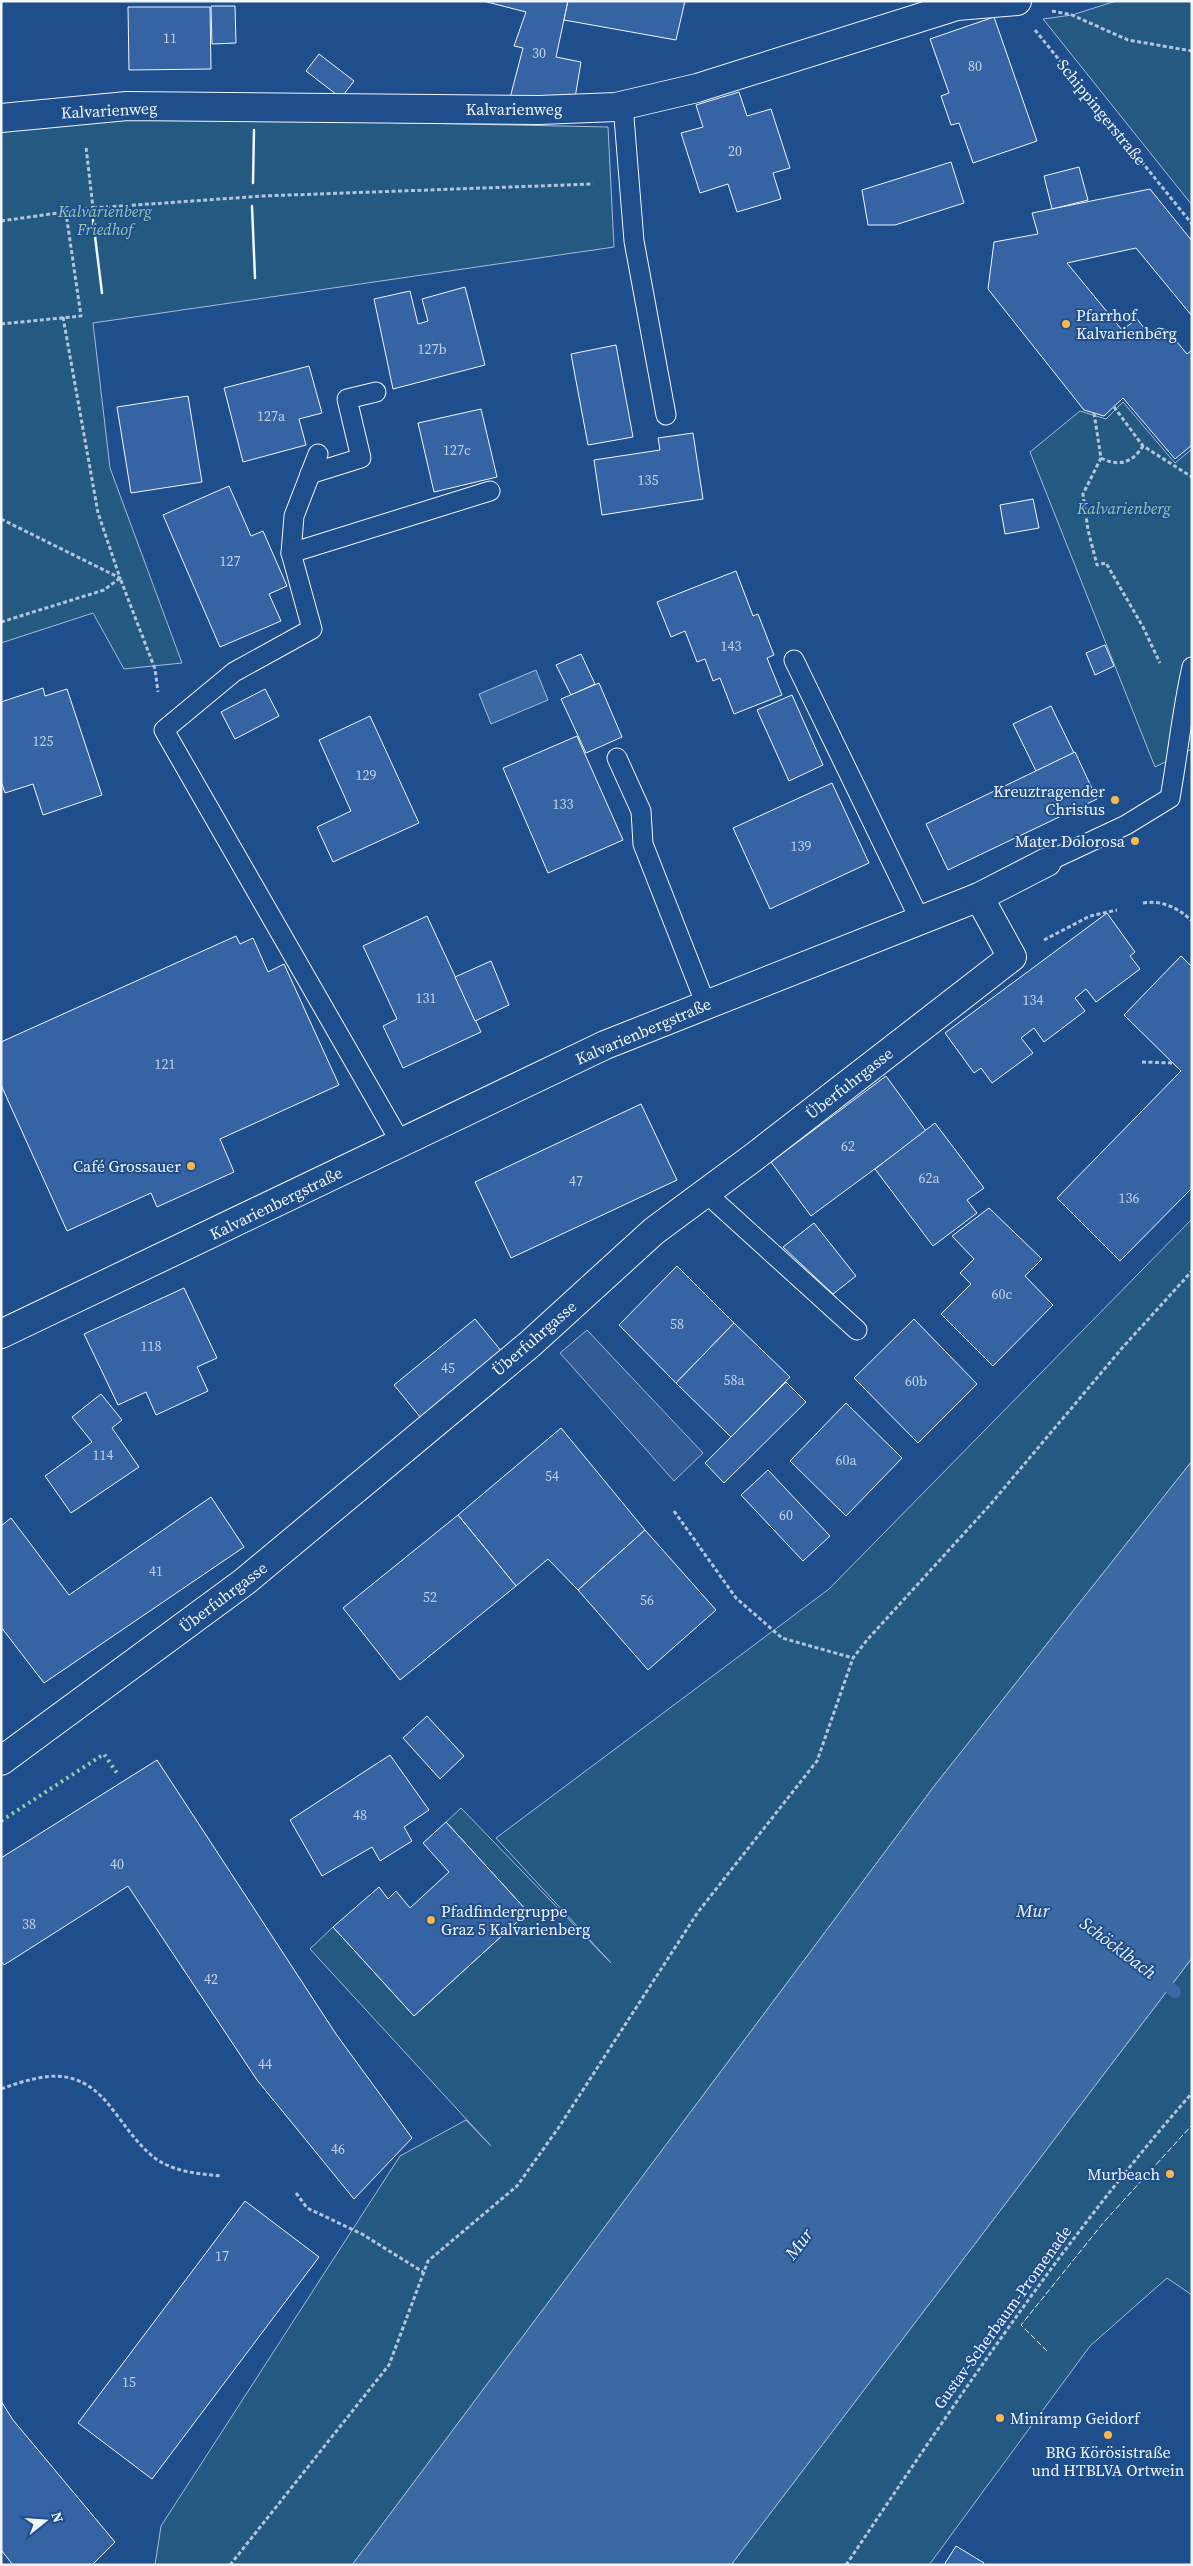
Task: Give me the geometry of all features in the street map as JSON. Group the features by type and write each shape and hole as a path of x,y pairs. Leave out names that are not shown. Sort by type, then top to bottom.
{"street":[{"name":"Kalvarienweg","path":"1,118 127,106 539,110 623,105 697,88 947,4 1014,2"},
{"name":"Kalvarienbergstraße","path":"1,1334 605,1044 979,896 1047,862"},
{"path":"979,896 1012,957"},
{"name":"Überfuhrgasse","path":"1,1761 244,1582 530,1344 654,1231 1012,957"}],"lane":[{"path":"623,105 634,241 666,415"},
{"path":"310,474 361,458 347,400 376,392"},
{"path":"318,454 294,516 291,553 312,628 234,672 164,730 401,1143"},
{"path":"291,553 490,491"},
{"path":"794,660 920,920"},
{"name":"Kalvarienbergstraße","path":"1047,862 1126,825 1170,798 1179,749 1182,711 1192,667"},
{"path":"617,758 641,811 643,844 706,1005"},
{"path":"706,1192 857,1330"}],"path":[{"path":"1014,2 1072,15 1128,40 1192,51"},
{"name":"Schippingerstraße","path":"1014,2 1192,224"},
{"path":"81,109 93,208"},
{"path":"1,221 93,208 264,196 593,184"},
{"path":"1,324 81,316 66,213"},
{"path":"63,317 98,513 120,578 155,669 164,730"},
{"path":"1114,407 1143,446 1192,477"},
{"path":"1094,413 1101,458 1083,494 1088,530 1097,566 1106,564 1143,627 1182,711"},
{"path":"1101,458 1112,464 1125,463 1136,457 1143,446"},
{"path":"1,519 120,578"},
{"path":"1,622 104,590 120,578"},
{"path":"1143,903 1154,901 1179,909 1192,921"},
{"path":"1012,957 1090,916 1117,910"},
{"path":"1142,1062 1173,1063"},
{"path":"230,2565 389,2365 428,2261 517,2186 559,2127 698,1912 817,1761 853,1658 867,1640 989,1506 1123,1348 1192,1271"},
{"path":"674,1511 736,1598 782,1638 853,1658"},
{"path":"1,2088 34,2077 59,2075 81,2080 112,2109 139,2144 157,2160 176,2169 222,2176"},
{"name":"Gustav-Scherbaum-Promenade","path":"846,2565 1022,2307 1110,2190 1192,2093"},
{"path":"296,2193 307,2208 362,2234 424,2272"}],"green space":[{"path":"1116,1 1192,1 1192,205 1043,19 1072,15"},
{"name":"Kalvarienberg Friedhof","path":"126,117 608,127 614,247 93,323 110,468 182,663 124,669 93,613 1,643 1,131"},
{"name":"Kalvarienberg","path":"1123,402 1175,463 1192,449 1192,749 1155,767 1030,452 1080,411 1106,419"},
{"path":"1192,1219 1192,1461 935,1785 352,2565 155,2565 161,2526 400,2156 466,2120 491,2146 310,1949 333,1927 414,2016 528,1912 446,1822 461,1808 611,1963 496,1838 829,1589"},
{"path":"1192,1958 1192,2295 1167,2278 1090,2346 929,2565 731,2565"}],"shaded area":[{"path":"587,1330 703,1453 674,1481 560,1353"}],"water":[{"path":"536,670 548,700 491,724 479,694"},
{"name":"Mur","path":"1192,1461 1192,1958 731,2565 352,2565 935,1785"}],"building":[{"path":"483,1 568,1 556,57 581,62 575,98 510,98 523,48 514,46 526,12"},
{"path":"568,1 685,1 676,40 564,20"},
{"path":"211,6 235,6 236,43 212,44"},
{"path":"128,7 210,7 211,69 129,70"},
{"path":"994,17 1037,141 973,163 959,123 951,125 941,96 949,93 930,39"},
{"path":"319,54 354,81 341,98 306,71"},
{"path":"739,92 747,116 771,109 790,168 773,173 781,199 737,212 728,184 700,193 681,133 703,127 696,105"},
{"path":"951,162 964,203 895,225 868,225 862,190"},
{"path":"1079,167 1088,200 1052,209 1044,176"},
{"name":"Pfarrhof Kalvarienberg","path":"1150,189 1192,241 1192,316 1136,248 1067,263 1122,330 1137,319 1149,334 1159,328 1167,330 1187,354 1192,350 1192,445 1175,459 1123,398 1104,416 1084,410 988,289 994,242 1038,234 1032,213"},
{"path":"465,287 485,365 393,389 374,299 410,291 418,324 428,321 422,299"},
{"path":"616,345 633,437 588,445 571,354"},
{"path":"309,366 322,413 299,419 306,445 243,462 224,388"},
{"path":"188,396 202,482 131,493 117,407"},
{"path":"481,409 497,477 434,492 418,423"},
{"path":"693,433 703,499 602,515 594,460 660,450 658,438"},
{"path":"229,486 251,536 263,531 287,586 269,594 281,621 220,647 163,515"},
{"path":"1033,499 1039,528 1005,534 1000,505"},
{"path":"736,571 753,616 758,614 774,655 767,658 782,695 734,714 720,678 713,681 705,659 697,662 685,631 671,637 657,602"},
{"path":"1105,645 1114,666 1095,675 1086,653"},
{"path":"581,654 595,684 571,695 556,665"},
{"path":"599,683 622,737 586,753 561,699"},
{"path":"43,688 45,696 67,689 102,795 43,815 33,784 5,793 1,781 1,702"},
{"path":"265,689 279,716 235,739 221,712"},
{"path":"792,695 823,765 789,781 757,710"},
{"path":"1051,706 1074,753 1036,771 1013,724"},
{"path":"370,716 419,823 333,862 317,827 351,811 319,740"},
{"path":"577,736 623,840 548,873 503,768"},
{"path":"1075,752 1097,799 948,870 926,824"},
{"path":"832,783 869,863 770,909 733,828"},
{"path":"1107,913 1135,952 1130,956 1140,969 1096,1002 1086,989 1075,998 1085,1011 1044,1042 1034,1028 1021,1038 1033,1053 992,1083 981,1068 974,1073 945,1033"},
{"path":"427,916 481,1032 403,1068 383,1026 397,1019 363,946"},
{"path":"236,936 240,944 253,938 268,972 284,964 339,1085 220,1139 234,1172 157,1207 151,1193 67,1231 1,1085 1,1042"},
{"path":"1181,956 1192,967 1192,1188 1120,1261 1057,1198 1181,1071 1124,1015"},
{"path":"491,961 509,1005 475,1021 455,977"},
{"path":"886,1076 926,1131 811,1216 771,1162"},
{"path":"641,1104 677,1180 511,1258 475,1182"},
{"path":"935,1123 984,1188 967,1200 977,1213 933,1246 875,1169"},
{"path":"989,1208 1042,1259 1025,1276 1053,1305 993,1366 941,1314 971,1284 960,1273 974,1259 952,1236"},
{"path":"814,1223 856,1276 833,1294 783,1247"},
{"path":"677,1266 734,1323 676,1383 619,1325"},
{"path":"184,1288 217,1358 197,1367 208,1391 156,1415 146,1392 118,1405 84,1334"},
{"path":"475,1319 502,1352 421,1418 394,1385"},
{"path":"914,1319 977,1384 918,1443 854,1378"},
{"path":"734,1323 790,1377 731,1437 676,1383"},
{"path":"786,1382 806,1402 724,1483 705,1463"},
{"path":"101,1394 122,1420 112,1428 139,1467 71,1513 45,1476 92,1442 72,1417"},
{"path":"846,1403 902,1458 846,1516 790,1461"},
{"path":"561,1428 645,1530 578,1590 548,1559 516,1586 458,1515"},
{"path":"768,1470 830,1536 803,1561 741,1495"},
{"path":"211,1497 244,1547 44,1683 1,1627 1,1526 11,1518 69,1595"},
{"path":"458,1515 516,1586 400,1680 343,1608"},
{"path":"645,1530 716,1610 648,1670 578,1590"},
{"path":"427,1716 464,1756 440,1779 403,1738"},
{"path":"390,1755 429,1810 404,1827 412,1841 380,1861 372,1847 322,1876 290,1820"},
{"path":"157,1760 336,2034 412,2138 354,2199 257,2080 128,1886 4,1965 1,1961 1,1858"},
{"name":"Pfadfindergruppe Graz 5 Kalvarienberg","path":"446,1822 528,1912 414,2016 333,1927 379,1887 388,1899 396,1891 410,1908 449,1872 423,1843"},
{"path":"245,2201 319,2257 152,2479 78,2423"},
{"path":"1,2401 13,2420 115,2542 92,2565 13,2565 1,2550"},
{"path":"956,2546 984,2563 983,2565 944,2565"}],"waterway":[{"name":"Schöcklbach","path":"1157,1978 1175,1992"}],"hedge":[{"path":"1,1821 104,1754 119,1776"}],"fence":[{"path":"1047,2351 1021,2325 1104,2222 1192,2125"}],"wall":[{"path":"253,183 254,130"},
{"path":"252,206 255,278"},
{"path":"93,220 102,293"}],"place":[{"name":"Pfarrhof Kalvarienberg","path":"1066,324"},
{"name":"Kreuztragender Christus","path":"1115,800"},
{"name":"Mater Dolorosa","path":"1135,841"},
{"name":"Café Grossauer","path":"191,1166"},
{"name":"Pfadfindergruppe Graz 5 Kalvarienberg","path":"431,1920"},
{"name":"Murbeach","path":"1170,2174"},
{"name":"Miniramp Geidorf","path":"1000,2418"},
{"name":"BRG Körösistraße und HTBLVA Ortwein","path":"1108,2435"}]}
